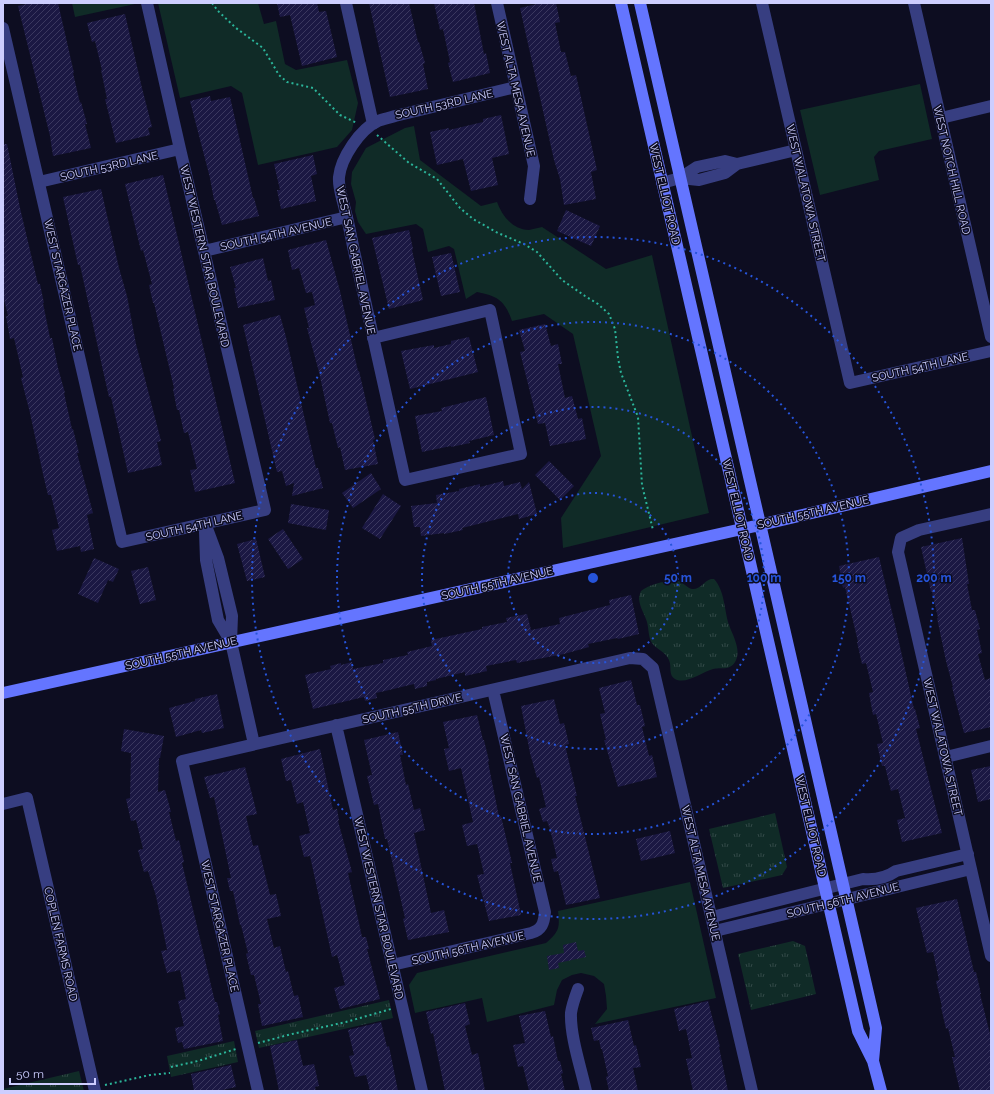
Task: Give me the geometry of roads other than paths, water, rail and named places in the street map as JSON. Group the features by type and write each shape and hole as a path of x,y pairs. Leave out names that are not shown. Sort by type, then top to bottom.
{"main road":[{"name":"WEST ELLIOT ROAD","path":"621,3 858,1031 873,1061 881,1091"},
{"name":"WEST ELLIOT ROAD","path":"640,3 876,1028 873,1061"},
{"name":"SOUTH 55TH AVENUE","path":"3,694 760,525 991,471"}],"street":[{"name":"WEST WESTERN STAR BOULEVARD","path":"147,3 265,510"},
{"path":"346,3 371,125"},
{"name":"WEST ALTA MESA AVENUE","path":"497,3 534,166 530,200"},
{"name":"WEST WALATOWA STREET","path":"762,3 850,383"},
{"name":"WEST NOTCH HILL ROAD","path":"914,3 991,337"},
{"name":"WEST STARGAZER PLACE","path":"3,28 122,542"},
{"name":"SOUTH 53RD LANE","path":"371,125 395,116 516,87"},
{"path":"940,118 991,106"},
{"name":"WEST SAN GABRIEL AVENUE","path":"371,125 353,144 344,161 339,176 339,184 347,216 373,338 405,480 521,454 490,310 373,338"},
{"name":"SOUTH 53RD LANE","path":"39,182 180,149"},
{"path":"662,183 680,178 699,180 725,173 737,164 796,150"},
{"name":"SOUTH 54TH AVENUE","path":"204,251 347,216"},
{"name":"SOUTH 54TH LANE","path":"850,383 991,351"},
{"name":"SOUTH 54TH LANE","path":"122,542 205,522 265,510"},
{"name":"WEST WALATOWA STREET","path":"991,514 919,530 901,538 898,552 991,956"},
{"path":"205,522 206,560 218,620 231,642 254,744"},
{"name":"SOUTH 55TH DRIVE","path":"182,761 630,658 643,659"},
{"name":"WEST ALTA MESA AVENUE","path":"643,659 653,668 752,1091"},
{"name":"WEST SAN GABRIEL AVENUE","path":"493,690 545,912 544,921 541,927"},
{"name":"WEST WESTERN STAR BOULEVARD","path":"336,726 422,1091"},
{"path":"946,757 991,746"},
{"name":"WEST STARGAZER PLACE","path":"182,761 258,1091"},
{"name":"COPLEN FARMS ROAD","path":"3,804 27,798 95,1089"},
{"name":"SOUTH 56TH AVENUE","path":"712,917 863,879 871,873 888,869 896,872 968,854"},
{"name":"SOUTH 56TH AVENUE","path":"715,931 971,869"},
{"path":"896,872 899,886"},
{"name":"SOUTH 56TH AVENUE","path":"392,965 536,932 541,927"},
{"path":"578,989 573,1001 572,1027 586,1091"}]}
